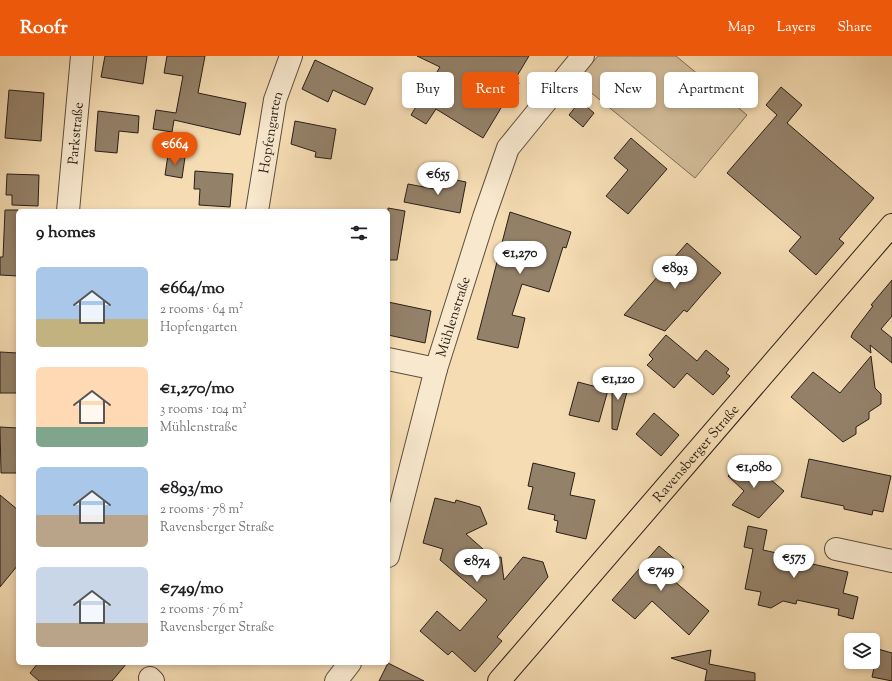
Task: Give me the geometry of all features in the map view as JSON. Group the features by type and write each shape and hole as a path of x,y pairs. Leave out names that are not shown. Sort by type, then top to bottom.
{"main road":[{"name":"Ravensberger Straße","path":"499,681 892,225"}],"street":[{"name":"Parkstraße","path":"68,209 82,56"},
{"name":"Hopfengarten","path":"257,209 274,100 291,56"},
{"name":"Mühlenstraße","path":"390,548 436,369 484,217 508,148 583,56"},
{"path":"390,359 436,369"},
{"path":"836,549 892,562"},
{"path":"336,681 348,665"}],"shaded area":[{"path":"598,56 676,56 695,72 664,72 664,108 739,108 747,115 695,178 610,108 656,108 656,72 600,72 600,100 592,93 592,72 585,72"}],"building":[{"path":"105,56 147,56 143,84 101,77"},
{"path":"167,56 205,56 198,93 246,103 240,135 174,120 172,132 153,129 156,110 176,113 183,76 164,73"},
{"path":"417,56 529,56 519,73 462,72 462,108 501,108 483,138 436,109 426,124 411,115 415,108 454,108 454,72 437,72 440,67"},
{"path":"315,60 373,88 365,105 333,90 328,102 302,89"},
{"path":"781,87 802,105 787,123 874,198 839,239 844,243 816,275 789,251 801,237 727,173 777,115 766,105"},
{"path":"9,90 44,93 41,141 5,138"},
{"path":"574,108 588,108 594,113 583,127 569,115"},
{"path":"98,111 139,116 138,133 119,131 117,153 95,151"},
{"path":"295,121 336,129 331,159 315,157 316,152 291,144"},
{"path":"631,138 667,169 628,214 606,196 628,170 614,158"},
{"path":"168,155 185,157 182,178 165,175"},
{"path":"195,171 233,174 230,207 199,205 200,189 194,189"},
{"path":"7,174 39,175 38,206 12,205 12,195 6,195"},
{"path":"442,177 466,182 460,213 404,202 408,184 440,190"},
{"path":"388,208 405,211 397,260 390,260 390,209"},
{"path":"5,210 16,210 16,276 0,275 0,257 3,257"},
{"path":"510,212 571,232 566,248 563,247 549,292 522,284 512,315 525,318 518,348 477,339"},
{"path":"687,243 721,273 687,312 684,310 665,331 624,315"},
{"path":"892,280 892,316 881,329 892,338 892,363 870,345 871,353 851,337 853,332 873,306 871,305"},
{"path":"390,302 431,311 425,343 390,335"},
{"path":"666,335 697,361 706,350 729,369 726,373 730,376 713,395 687,373 674,388 647,365 653,359 649,355"},
{"path":"0,352 16,353 16,393 0,393"},
{"path":"871,356 875,388 881,394 881,404 869,412 869,419 856,427 856,434 843,442 791,397 813,372 840,393"},
{"path":"612,380 629,384 617,430 612,429"},
{"path":"578,382 608,390 599,422 569,415"},
{"path":"654,413 679,435 661,456 636,434"},
{"path":"0,427 16,428 16,473 1,473"},
{"path":"744,457 784,491 759,518 732,505 744,491 728,476"},
{"path":"809,459 891,476 883,512 873,510 872,515 844,509 844,506 801,497"},
{"path":"533,463 575,473 570,495 595,500 586,539 556,532 558,521 554,520 555,515 528,509 533,487 528,486"},
{"path":"0,495 16,508 16,567 0,587"},
{"path":"435,498 455,503 456,500 480,507 487,524 466,534 493,558 501,557 504,580 523,557 543,562 548,577 497,637 502,641 475,672 452,651 448,655 420,631 437,611 460,631 487,600 440,560 443,549 423,543"},
{"path":"748,526 767,530 763,550 786,555 786,558 848,572 843,593 858,597 853,619 838,615 839,609 797,600 796,604 783,601 771,608 758,605 761,592 745,589 753,549 744,547"},
{"path":"659,546 684,567 673,580 709,611 689,635 652,601 635,619 612,600"},
{"path":"711,650 709,664 755,673 755,681 705,681 707,670 671,658"},
{"path":"880,650 892,653 892,681 872,677 874,669 880,669"},
{"path":"390,664 424,681 379,681 387,665"},
{"path":"36,665 125,665 112,681 39,681 30,673"}]}
